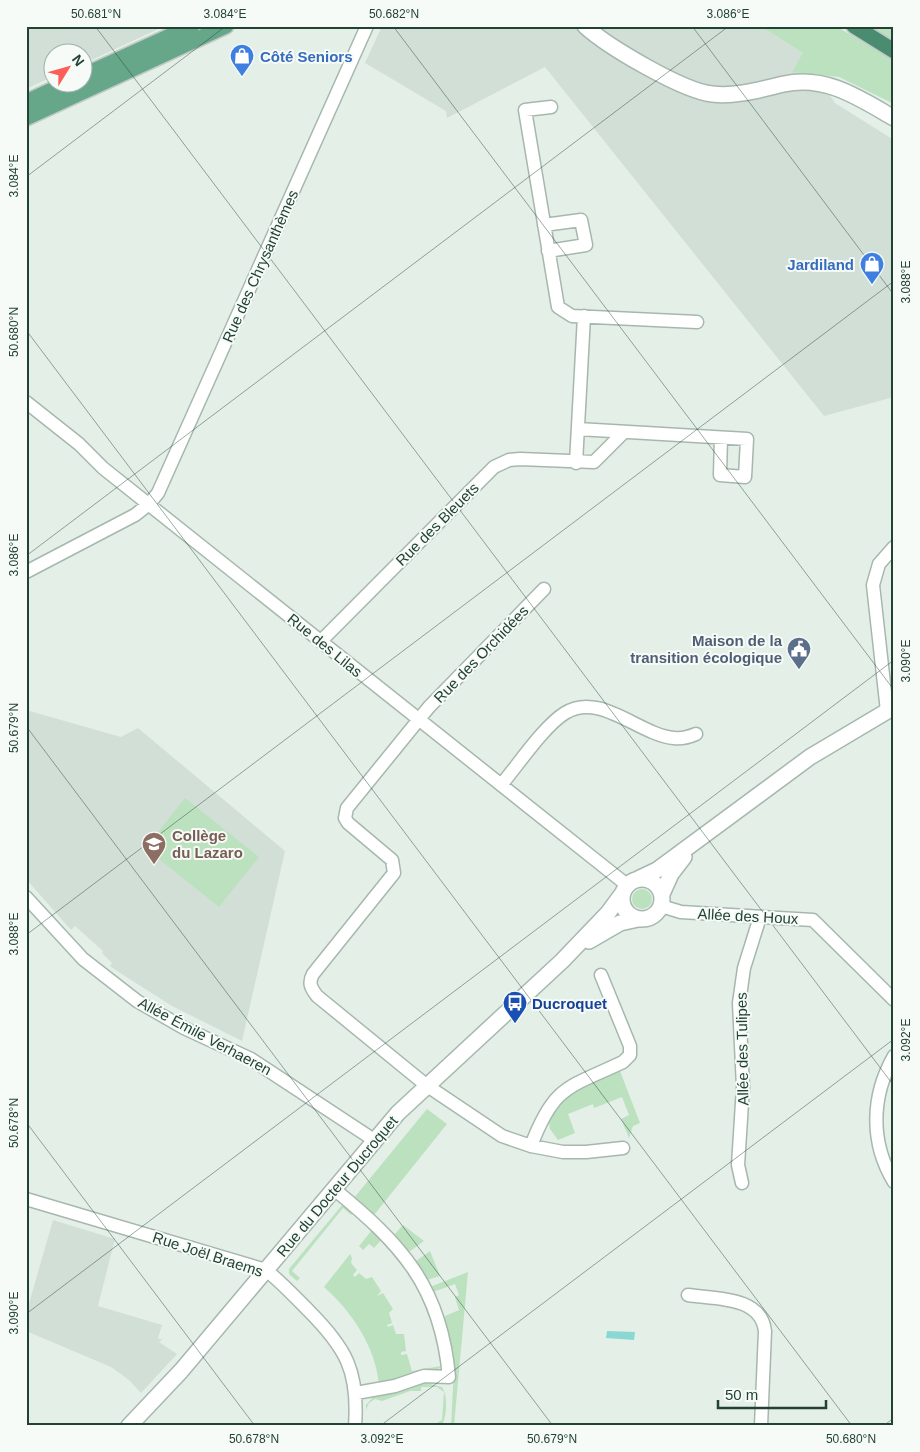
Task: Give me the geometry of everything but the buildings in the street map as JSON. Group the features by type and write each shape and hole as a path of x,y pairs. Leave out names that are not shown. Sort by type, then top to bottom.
{"highway":[{"path":"854,26 894,51"}],"main road":[{"path":"92,71 192,26"},
{"path":"92,79 226,26"},
{"path":"26,102 57,92"},
{"path":"26,118 63,92"}],"street":[{"name":"Rue des Chrysanthèmes","path":"149,504 164,480 367,26"},
{"path":"585,26 672,80 697,91 728,95 796,82 822,83 849,92 894,118"},
{"path":"551,106 525,110 558,307 566,314 584,316 697,322"},
{"path":"544,225 581,220 586,245 548,251"},
{"path":"576,463 584,316"},
{"name":"Rue des Lilas","path":"26,402 149,504 629,886"},
{"path":"578,429 721,438"},
{"name":"Rue des Bleuets","path":"321,642 494,467 509,460 520,459 576,463 598,460 624,432"},
{"path":"26,572 135,515 149,504"},
{"path":"890,709 873,585 875,571 894,547"},
{"name":"Rue des Orchidées","path":"426,1085 317,996 310,986 310,980 394,873 392,860 348,823 344,814 419,719 544,589"},
{"path":"501,785 559,718 578,708 587,707 606,711 667,738 684,738 696,734"},
{"name":"Rue du Docteur Ducroquet","path":"129,1426 181,1372 374,1140 426,1085 562,961 608,913 629,886 657,870 810,757 890,709"},
{"name":"Rue du Docteur Ducroquet","path":"661,900 678,865 713,828"},
{"path":"653,882 661,900 653,916 638,919 626,912 622,903 629,886 653,882"},
{"name":"Allée Émile Verhaeren","path":"26,896 83,959 137,1001 193,1033 251,1059 374,1140"},
{"name":"Allée des Houx","path":"661,900 681,912 808,919 817,922 894,1000"},
{"name":"Allée des Tulipes","path":"742,1183 738,1165 743,1087 739,1003 744,968 760,917"},
{"name":"Rue du Docteur Ducroquet","path":"562,961 613,926 638,919"},
{"path":"531,1146 545,1112 556,1097 576,1083 623,1062 630,1055 630,1046 601,975"},
{"path":"894,1056 880,1087 876,1127 879,1150 894,1182"},
{"path":"426,1085 493,1132 531,1146 574,1153 623,1148"},
{"path":"334,1189 378,1227 408,1259 420,1279 438,1321 447,1360 448,1377 424,1376 395,1386 356,1393"},
{"name":"Rue Joël Braems","path":"26,1199 266,1270 333,1335 351,1368 356,1393 355,1426"},
{"path":"688,1295 744,1303 762,1318 765,1331 761,1426"}],"shaded area":[{"path":"26,26 165,26 92,60 92,42 42,42 42,82 26,89"},
{"path":"382,26 760,26 803,53 835,103 894,140 894,397 824,416 545,67 447,118 446,111 365,63"},
{"name":"Collège du Lazaro","path":"26,710 121,737 138,728 285,851 242,1041 172,1006 110,966 112,963 102,953 103,951 75,926 71,930 26,879"},
{"path":"53,1220 115,1239 98,1306 162,1325 158,1338 162,1340 159,1342 177,1354 141,1393 129,1380 111,1367 26,1331 26,1314"}],"green space":[{"path":"760,26 836,26 894,61 894,104 839,77 792,72 803,53"},
{"path":"868,26 894,26 894,41"},
{"path":"185,798 259,857 219,907 145,848"},
{"path":"642,889 649,892 652,899 649,906 642,909 635,906 632,899 635,892"},
{"path":"620,1071 640,1123 633,1126 629,1138 621,1119 629,1115 622,1097 594,1108 593,1104 568,1114 575,1133 558,1140 550,1129 549,1123 553,1113 560,1104 578,1090"},
{"path":"427,1109 447,1124 374,1215 353,1199"},
{"path":"343,1204 352,1214 343,1208 292,1271 300,1278 297,1281 289,1274 289,1269"},
{"path":"403,1225 424,1241 409,1252 394,1235"},
{"path":"372,1230 382,1239 374,1248 369,1244 363,1250 359,1246"},
{"path":"430,1251 440,1276 427,1280 416,1261"},
{"path":"350,1254 352,1258 351,1263 357,1270 353,1275 355,1277 359,1273 366,1279 372,1277 381,1291 377,1296 383,1293 393,1309 389,1313 392,1323 387,1325 388,1327 393,1325 396,1334 404,1334 406,1351 401,1352 401,1355 407,1354 412,1371 441,1366 439,1369 379,1384 373,1356 367,1343 344,1307 324,1287"},
{"path":"468,1272 454,1426 451,1426 454,1368 443,1317 459,1310 455,1297 459,1295 455,1284 433,1292 430,1287"},
{"path":"423,1382 442,1387 444,1391 446,1406 442,1425 435,1424 442,1420 444,1392 437,1387 421,1387 421,1391 410,1391 382,1401 375,1399 369,1403 366,1410 366,1405 373,1397"}],"water":[{"path":"607,1331 635,1332 634,1340 606,1338"}],"place":[{"name":"Côté Seniors","path":"242,77"},
{"name":"Jardiland","path":"872,285"},
{"name":"Maison de la transition écologique","path":"799,670"},
{"name":"Collège du Lazaro","path":"154,865"},
{"name":"Ducroquet","path":"515,1024"}]}
